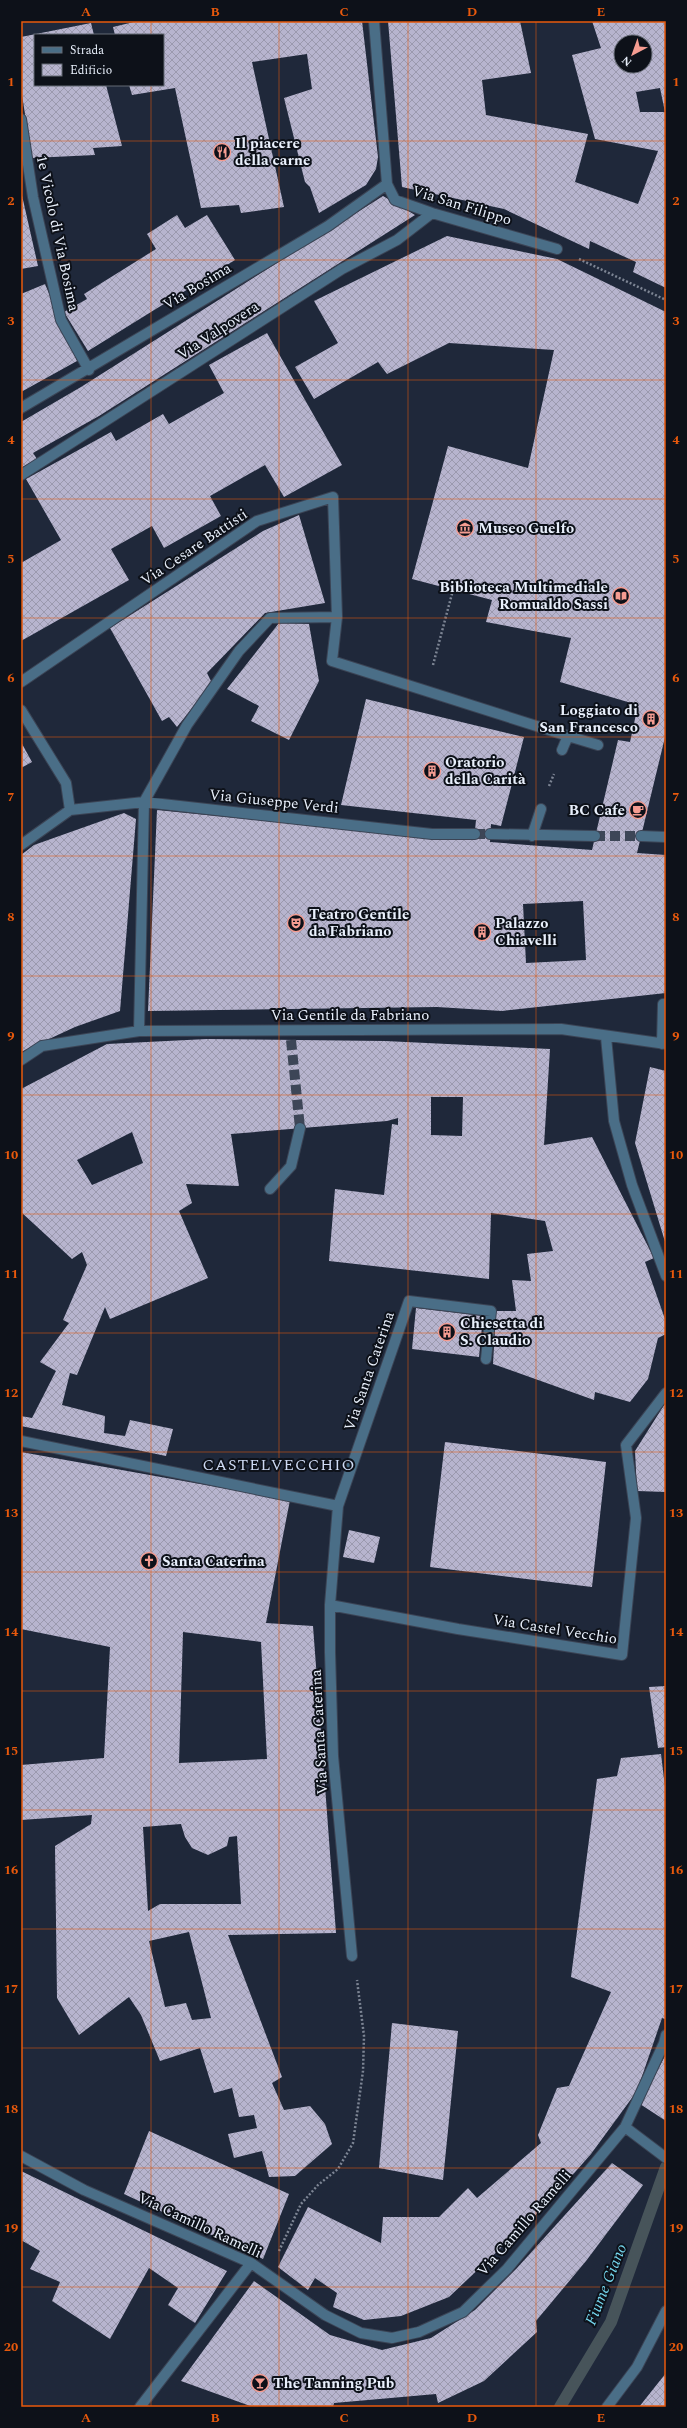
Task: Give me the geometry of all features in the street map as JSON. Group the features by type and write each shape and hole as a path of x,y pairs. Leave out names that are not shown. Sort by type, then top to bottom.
{"street":[{"name":"Via San Filippo","path":"374,21 387,184 395,200 432,213 557,249"},
{"name":"1e Vicolo di Via Bosima","path":"21,119 33,197 61,320 89,370"},
{"name":"Via Bosima","path":"21,408 89,370 328,226 387,184"},
{"name":"Via Valpovera","path":"21,475 342,269 397,240 432,213"},
{"name":"Via Cesare Battisti","path":"21,682 257,521 333,497 337,617 332,661 598,745"},
{"path":"139,1032 144,802 187,725 239,651 270,618 337,617"},
{"path":"21,710 66,782 70,810 21,845"},
{"path":"562,750 568,736"},
{"name":"Via Giuseppe Verdi","path":"70,810 144,802 432,834 475,834"},
{"path":"532,836 541,810"},
{"path":"490,834 595,836"},
{"path":"641,836 666,837"},
{"path":"664,1044 663,1004 666,1004"},
{"name":"Via Gentile da Fabriano","path":"21,1060 42,1046 139,1032 290,1035 561,1029 606,1037 664,1044"},
{"path":"606,1037 614,1120 632,1185 666,1276"},
{"path":"270,1189 291,1166 300,1128"},
{"name":"Via Santa Caterina","path":"352,1956 333,1756 330,1605 338,1506 409,1301 491,1311 486,1359"},
{"name":"Via Castel Vecchio","path":"330,1605 458,1629 622,1655 636,1518 626,1445 666,1393"},
{"path":"21,1441 338,1506"},
{"name":"Via Camillo Ramelli","path":"21,2156 84,2190 250,2263 325,2315 361,2332 392,2338 419,2332 463,2312 507,2270 625,2127 664,2043 666,2035"},
{"path":"625,2127 666,2158"},
{"path":"140,2407 250,2263"},
{"path":"607,2407 637,2367 666,2311"}],"path":[{"path":"557,249 666,300"},
{"path":"426,691 453,590"},
{"path":"541,810 562,750"},
{"path":"267,2274 302,2204 318,2185 338,2169 353,2143 363,2071 364,2036 359,1987 352,1956"}],"building":[{"path":"138,21 362,21 378,157 376,169 366,185 319,213 310,187 305,182 284,98 312,89 307,54 252,62 284,207 241,213 239,205 201,208 175,88 132,95 129,86 164,86 164,34 115,34 113,27"},
{"path":"388,21 520,21 531,73 482,80 486,115 588,134 575,182 638,204 658,151 595,139 572,55 601,48 592,21 666,21 666,288 633,272 636,262 590,241 589,249 504,209 402,187","holes":["660,88 665,112 640,112 636,92"]},
{"path":"91,23 94,34 36,34"},
{"path":"34,34 34,86 106,86 122,146 93,148 95,155 32,158 21,89 21,37"},
{"path":"21,191 38,266 21,269"},
{"path":"383,196 415,215 99,416 33,453 37,459 21,468 21,422 81,387"},
{"path":"177,215 185,228 207,215 235,260 88,351 64,312 87,299 84,294 156,249 147,234"},
{"path":"447,236 557,259 666,312 666,733 637,853 666,855 666,993 502,1011 437,1007 148,1011 157,810 442,839 474,840 476,820 341,805 366,699 524,737 501,826 491,824 490,842 592,850 618,740 630,742 638,705 560,682 571,638 486,622 492,600 412,579 448,446 528,468 554,350 449,343 387,374 378,362 314,399 295,367 338,343 314,301","holes":["583,901 586,960 526,963 523,904"]},
{"path":"45,284 77,361 21,392 21,294"},
{"path":"267,333 342,465 284,497 265,465 210,496 221,516 164,548 152,526 111,549 129,580 21,641 21,563 61,540 26,479 111,432 116,441 163,414 169,424 224,393 209,365"},
{"path":"299,515 325,603 265,613 207,673 212,683 177,727 169,717 162,721 110,628 263,531"},
{"path":"279,623 309,624 319,681 289,740 251,721 259,706 227,689"},
{"path":"21,742 32,762 21,768"},
{"path":"124,813 136,819 120,1011 75,1027 21,1052 21,855 34,845"},
{"path":"207,1039 385,1041 550,1049 544,1145 592,1137 654,1258 645,1262 666,1322 666,1334 658,1338 648,1379 630,1402 595,1392 594,1400 493,1364 496,1311 516,1311 512,1280 531,1281 527,1254 553,1251 545,1221 491,1213 489,1279 329,1261 335,1189 384,1195 392,1124 398,1125 398,1118 387,1121 231,1134 239,1186 186,1184 192,1203 179,1211 208,1278 110,1319 105,1307 77,1375 70,1373 62,1405 105,1416 104,1433 125,1436 130,1420 173,1429 166,1456 21,1426 21,1416 32,1418 56,1371 40,1362 69,1323 63,1320 87,1265 82,1252 72,1259 21,1212 21,1089 107,1044","holes":["431,1097 463,1097 462,1136 431,1135","132,1132 143,1163 92,1185 77,1160"]},
{"path":"650,1067 666,1071 666,1245 635,1143"},
{"name":"Chiesetta di S. Claudio","path":"416,1308 483,1316 479,1357 412,1349"},
{"path":"666,1402 666,1492 637,1491 635,1451"},
{"path":"445,1442 606,1462 592,1587 430,1567"},
{"path":"21,1452 290,1500 266,1623 313,1626 336,1933 228,1935 282,2077 272,2083 284,2110 310,2106 325,2124 332,2144 295,2176 269,2177 262,2151 234,2158 228,2134 257,2128 254,2115 239,2117 232,2088 214,2093 200,2048 160,2061 141,2015 129,1997 79,2035 57,1998 55,1846 91,1824 92,1815 21,1820 21,1765 104,1758 110,1647 21,1629","holes":["183,1632 261,1642 267,1759 179,1763","181,1824 185,1837 192,1848 208,1855 227,1846 229,1837 237,1836 241,1904 160,1904 148,1911 143,1827","189,1932 211,2018 192,2020 186,2003 165,2007 149,1941"]},
{"path":"349,1530 380,1537 374,1563 343,1557"},
{"path":"666,1686 666,1747 658,1748 649,1687"},
{"path":"661,1754 666,1795 666,2015 665,2019 662,2018 637,2091 591,2154 545,2206 449,2297 401,2316 364,2320 333,2307 337,2293 315,2278 308,2290 278,2267 308,2207 381,2243 383,2217 439,2217 468,2188 477,2198 541,2143 538,2135 557,2088 569,2086 611,1992 571,1977 597,1779 617,1776 621,1758"},
{"path":"392,2023 458,2031 443,2180 379,2168"},
{"path":"666,2054 666,2121 640,2104"},
{"path":"149,2131 289,2194 263,2259 124,2194"},
{"path":"612,2163 643,2185 586,2261 536,2321 537,2332 484,2381 438,2403 436,2394 334,2403 333,2407 253,2407 181,2381 254,2281 330,2335 382,2350 431,2338 475,2310 517,2268"},
{"path":"21,2171 227,2271 195,2323 168,2305 178,2288 149,2268 110,2339 52,2301 60,2282 30,2269 40,2251 21,2240"},
{"path":"666,2373 666,2407 639,2407"}],"waterway":[{"name":"Fiume Giano","path":"560,2407 611,2322 666,2167"}],"tunnel":[{"path":"475,834 490,834"},
{"path":"595,836 641,836"},
{"path":"291,1040 300,1128"}],"place":[{"name":"Il piacere della carne","path":"222,152"},
{"name":"Museo Guelfo","path":"465,528"},
{"name":"Biblioteca Multimediale Romualdo Sassi","path":"621,596"},
{"name":"Loggiato di San Francesco","path":"651,719"},
{"name":"Oratorio della Carità","path":"432,771"},
{"name":"BC Cafe","path":"638,810"},
{"name":"Teatro Gentile da Fabriano","path":"296,923"},
{"name":"Palazzo Chiavelli","path":"482,932"},
{"name":"Chiesetta di S. Claudio","path":"447,1332"},
{"name":"Santa Caterina","path":"149,1561"},
{"name":"The Tanning Pub","path":"260,2383"}],"district":[{"name":"CASTELVECCHIO","path":"279,1464"}]}
